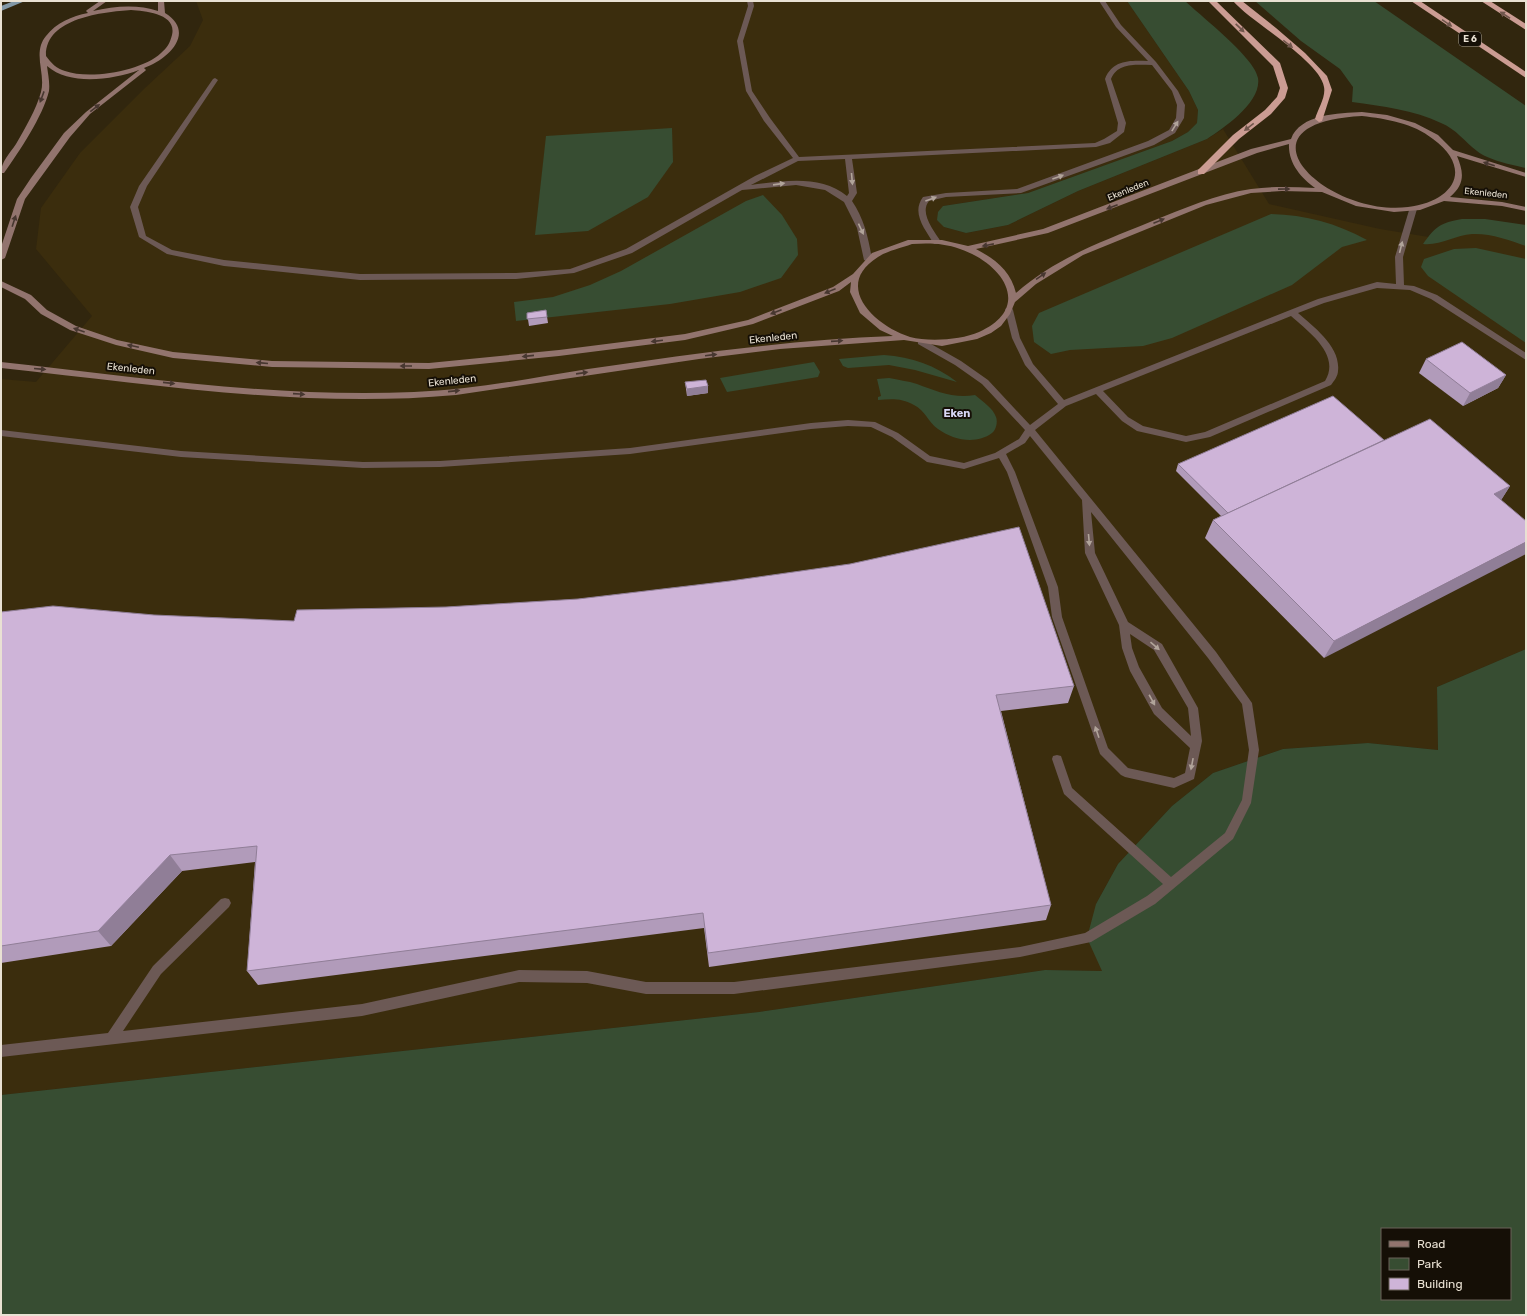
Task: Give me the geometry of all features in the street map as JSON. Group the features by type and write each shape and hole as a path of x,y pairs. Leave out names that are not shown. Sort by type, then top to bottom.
{"highway":[{"path":"1201,172 1236,137 1268,112 1281,98 1284,88 1277,65 1212,1"},
{"path":"1237,1 1308,58 1322,74 1328,86 1327,96 1319,119"},
{"name":"E 6","path":"1415,1 1526,76"},
{"path":"1485,1 1526,28"}],"street":[{"path":"1,171 33,120 42,99 46,76 43,50 46,41 64,25 104,1"},
{"path":"161,1 162,14"},
{"path":"1,258 22,199 67,136 88,113 168,50 175,40 176,30 172,21 162,14 148,10 131,8 101,11 77,18"},
{"path":"44,58 51,67 64,73 80,77 100,77 121,74 140,68 156,60"},
{"name":"Ekenleden","path":"1362,114 1382,116 1418,128 1431,135 1451,152 1458,163 1460,176 1458,184 1452,193 1444,199 1428,206 1413,209 1395,210 1362,205 1339,198 1322,190 1305,176 1294,161 1292,150 1293,141 1304,126 1319,119 1341,115 1362,114"},
{"name":"Ekenleden","path":"967,249 1045,231 1254,151 1293,141"},
{"name":"Ekenleden","path":"1451,152 1526,175"},
{"name":"Ekenleden","path":"1011,301 1033,282 1080,253 1203,203 1251,192 1282,189 1322,190"},
{"name":"Ekenleden","path":"1444,199 1502,204 1526,209"},
{"path":"911,242 937,242 967,249 992,262 998,267 1010,287 1011,301 1009,310 999,323 990,330 965,340 944,343 921,342 904,338 879,327 861,311 854,293 856,275 868,260 887,249 911,242"},
{"name":"Ekenleden","path":"1,284 28,297 44,312 73,328 116,342 173,355 272,364 429,366 559,353 685,337 750,322 836,289 856,275"},
{"name":"Ekenleden","path":"1,365 207,387 309,395 415,395 484,388 746,351 823,342 904,338"}],"lane":[{"path":"750,1 751,6 740,42 749,91 767,119 797,159"},
{"path":"937,242 922,217 922,204 926,199 946,195 1018,191 1151,143 1172,131 1180,118 1181,105 1175,91 1154,63 1118,26 1102,1"},
{"path":"215,80 143,186 134,207 143,236 170,252 224,264 360,276 516,276 571,271 629,251 782,164 797,159 1096,145 1107,142 1120,132 1122,123 1108,79 1109,74 1117,66 1154,63"},
{"path":"848,157 853,193 848,201"},
{"path":"740,189 788,182 805,183 831,190 848,201 865,238 868,260"},
{"path":"1400,286 1398,257 1413,209"},
{"path":"1,433 182,454 363,465 433,464 630,450 811,426 848,423 872,424 895,435 927,459 964,466 1001,453 1022,441 1030,430 1063,404 1098,392 1293,313 1355,290 1377,285 1400,286 1434,297 1526,357"},
{"path":"1009,310 1016,338 1029,365 1063,404"},
{"path":"1098,392 1125,419 1140,429 1186,440 1207,435 1328,382 1335,371 1333,357 1326,346 1293,313"},
{"path":"1,1051 362,1010 519,976 587,977 646,988 734,988 1020,952 1087,938 1151,900 1229,836 1247,800 1254,750 1247,703 1212,655 1030,430 985,382 958,363 921,342"},
{"path":"1001,453 1011,472 1053,587 1057,617 1104,751 1125,772 1174,783 1190,776 1197,741 1193,708 1158,647 1124,625"},
{"path":"1086,501 1090,553 1124,625 1127,648 1134,668 1158,711 1196,747"},
{"path":"1057,759 1068,791 1171,884"},
{"path":"112,1038 157,970 225,903"}],"shaded area":[{"path":"196,1 1127,1 1189,91 1198,110 1197,123 1188,132 1172,141 1028,193 943,206 944,227 966,233 1008,225 1078,191 1207,139 1223,129 1269,204 1380,229 1435,238 1462,224 1526,230 1526,649 1437,687 1438,750 1368,743 1283,749 1213,773 1172,806 1118,864 1096,904 1102,971 1045,970 759,1012 1,1095 1,379 36,382 92,316 36,249 41,208 80,153 145,88 190,46 203,20"}],"green space":[{"path":"1127,1 1185,1 1238,49 1255,70 1258,78 1258,87 1248,105 1232,121 1207,139 1078,191 1008,225 966,233 944,227 937,220 938,212 943,206 1028,193 1172,141 1188,132 1197,123 1198,110 1189,91"},
{"path":"1255,1 1374,1 1526,106 1526,168 1500,162 1487,157 1451,129 1431,119 1398,109 1352,102 1353,87 1340,69 1301,41"},
{"path":"672,128 673,162 648,197 588,231 535,235 546,136"},
{"path":"763,195 782,215 797,239 798,255 781,278 740,292 670,304 516,321 514,302 553,297 590,285 621,271 746,201"},
{"path":"1271,214 1309,218 1344,229 1367,240 1342,247 1292,285 1172,338 1143,346 1070,350 1051,354 1034,342 1032,326 1039,313"},
{"path":"1462,219 1485,219 1526,225 1526,246 1499,237 1479,234 1466,235 1435,243 1423,244 1431,233 1439,226 1448,222"},
{"path":"1476,248 1526,259 1526,343 1428,276 1421,267 1424,259 1454,249"},
{"path":"884,355 923,363 949,376 957,382 915,370 889,365 848,368 843,366 839,359"},
{"path":"814,362 820,372 818,377 727,392 720,378"},
{"path":"889,378 914,383 938,392 952,395 975,395 995,414 997,421 995,430 986,437 972,440 957,438 944,433 935,426 918,407 910,403 887,399 878,400 878,397 881,396 877,379"},
{"path":"1526,649 1526,1315 1,1315 1,1095 759,1012 1045,970 1102,971 1087,938 1096,904 1118,864 1172,806 1213,773 1283,749 1368,743 1438,750 1437,687"}],"building":[{"path":"546,310 547,317 527,319 527,313"},
{"path":"1462,342 1506,375 1470,393 1426,359"},
{"path":"706,380 708,386 687,389 685,382"},
{"path":"1333,396 1384,440 1228,513 1178,464"},
{"path":"1430,419 1510,486 1494,494 1526,521 1526,542 1334,641 1213,520"},
{"path":"1019,527 1074,686 996,695 1051,905 708,953 703,913 247,971 257,846 170,855 98,931 1,946 1,612 53,606 154,615 294,621 297,610 446,607 578,599 730,581 850,564"}],"waterway":[{"path":"1,9 21,1"}],"district":[{"name":"Eken","path":"957,413"}]}
